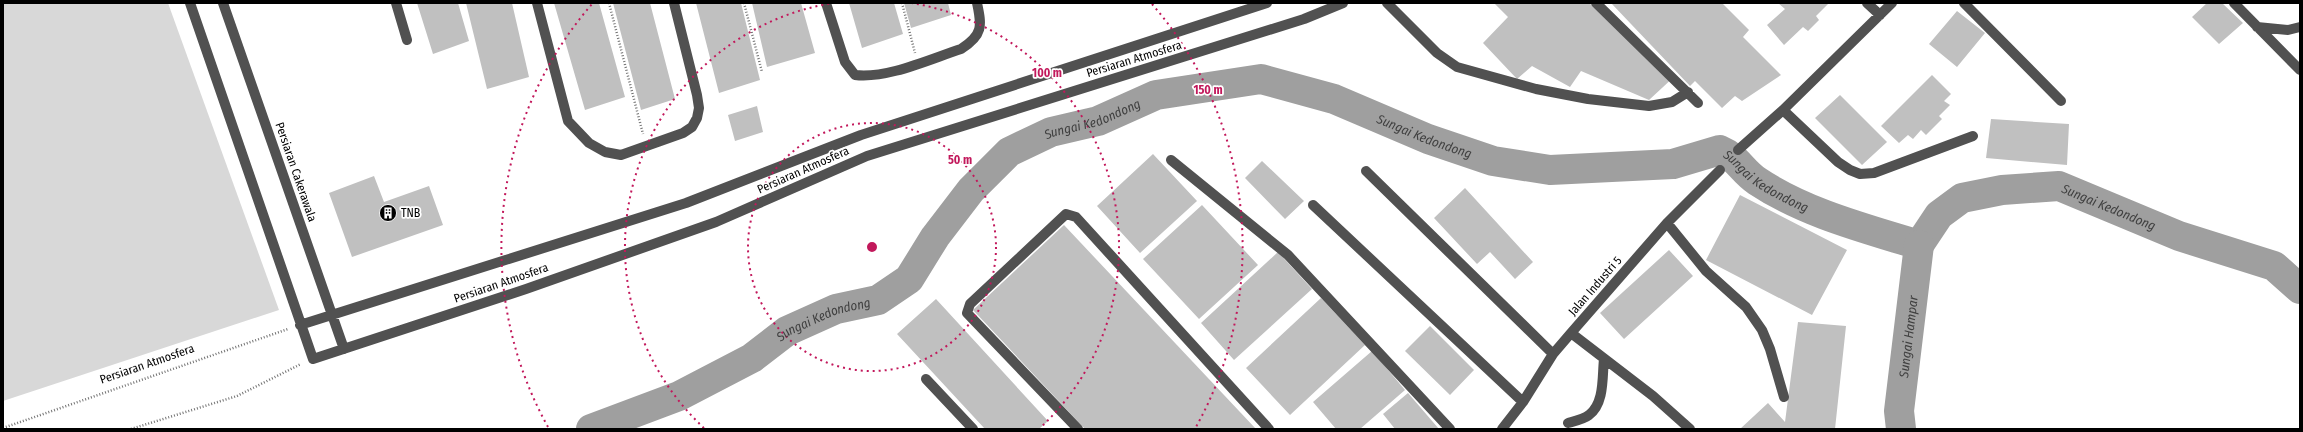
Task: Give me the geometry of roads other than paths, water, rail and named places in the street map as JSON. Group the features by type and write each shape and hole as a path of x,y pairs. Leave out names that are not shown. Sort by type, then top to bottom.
{"street":[{"path":"190,3 300,325"},
{"name":"Persiaran Cakerawala","path":"224,3 344,349"},
{"path":"396,3 407,40"},
{"path":"537,3 568,121 576,132 588,143 605,152 621,154 683,134 692,127 697,118 699,108 674,3"},
{"path":"826,3 845,62 855,75 865,76 884,73 961,49 980,31 981,23 977,3"},
{"name":"Persiaran Atmosfera","path":"1267,3 861,135 686,203 300,325 312,359 526,289 716,222 866,156 1304,19 1343,3"},
{"path":"1387,3 1437,53 1457,67 1536,89 1588,99 1649,106 1672,102 1688,92"},
{"path":"1596,3 1698,103"},
{"path":"1866,3 1880,15"},
{"path":"1738,150 1783,110 1892,3"},
{"path":"1964,3 2061,101"},
{"path":"2234,3 2300,70"},
{"path":"2257,27 2288,30 2300,26"},
{"path":"1783,110 1838,162 1860,174 1874,173 1973,136"},
{"path":"1171,160 1288,255 1450,429"},
{"name":"Jalan Industri 5","path":"1502,429 1523,402 1553,354 1667,223 1720,170"},
{"path":"1366,171 1553,354"},
{"path":"1313,206 1523,402"},
{"path":"1078,429 967,313 970,304 1066,214 1076,217 1269,429"},
{"path":"1667,223 1706,271 1746,307 1762,330 1770,349 1784,397"},
{"path":"1571,333 1653,396 1690,429"},
{"path":"1568,423 1589,415 1594,409 1601,390 1604,358"},
{"path":"926,379 973,429"}],"waterway":[{"name":"Sungai Kedondong","path":"591,429 679,396 752,358 787,331 836,309 878,300 909,279 935,237 971,190 1009,152 1051,132 1098,121 1156,95 1261,79 1334,99 1428,139 1493,161 1550,170 1673,164 1720,150 1731,156 1757,181 1795,202 1835,219 1919,245 1939,215 1962,198 2002,190 2059,186 2179,236 2274,266 2300,289"},
{"name":"Sungai Hampar","path":"1901,429 1899,411 1919,245"}],"place":[{"name":"TNB","path":"388,213"}]}
